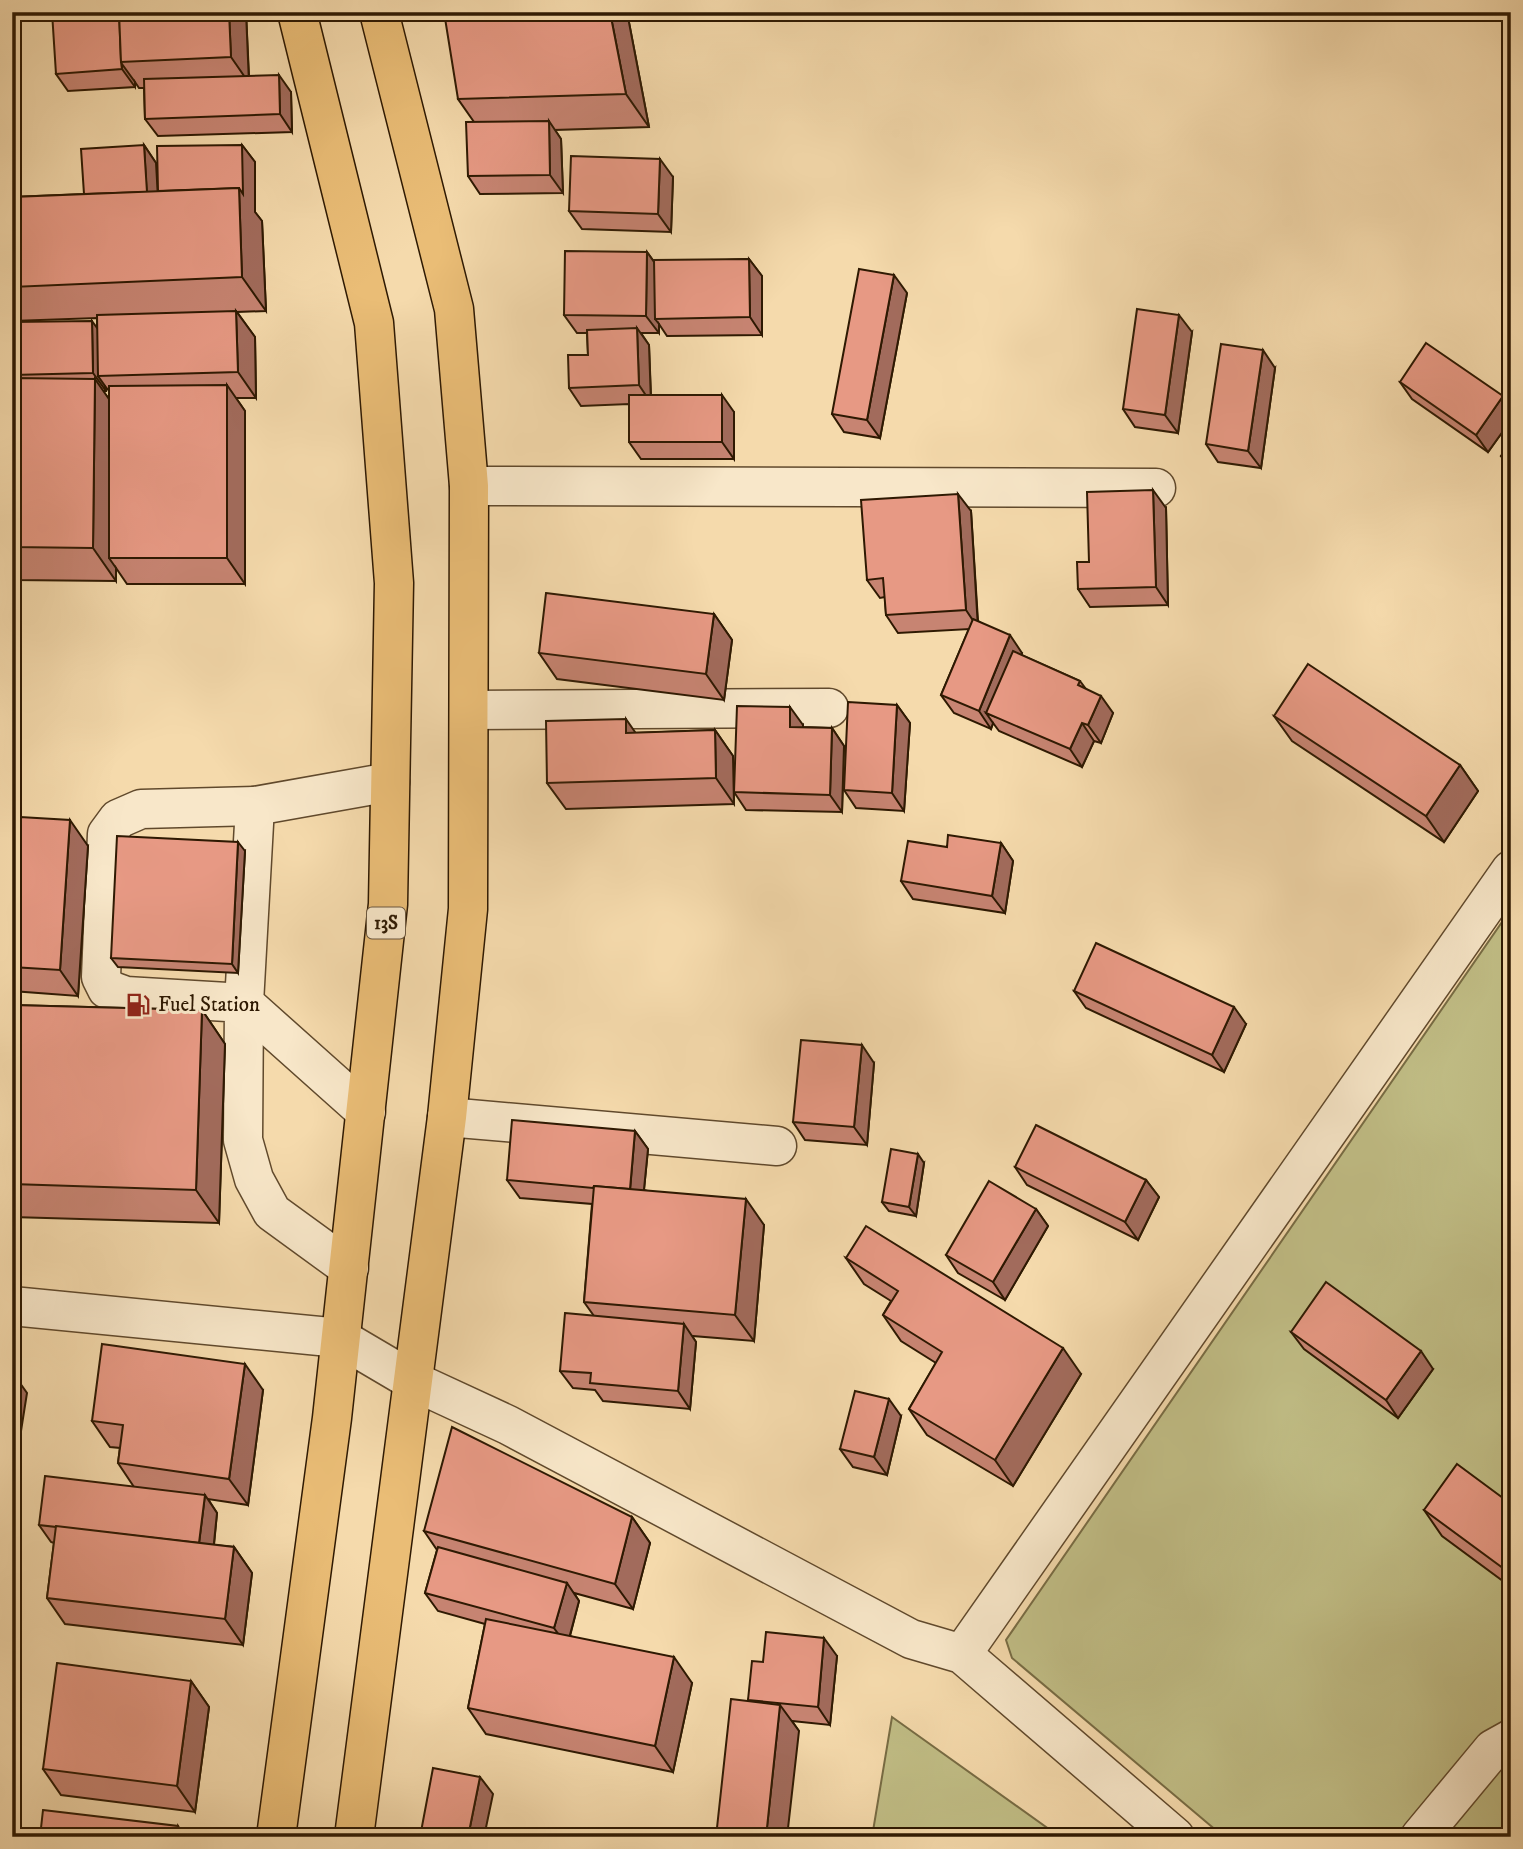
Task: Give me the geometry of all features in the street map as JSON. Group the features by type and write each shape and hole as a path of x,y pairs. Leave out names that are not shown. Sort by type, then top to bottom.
{"highway":[{"name":"13S","path":"276,1837 332,1418 388,904 394,583 374,323 297,12"},
{"path":"354,1837 447,1117 468,909 469,486 454,309 379,12"}],"street":[{"path":"469,486 1156,488"},
{"path":"468,710 829,708"},
{"path":"366,1112 244,1003 126,996 107,989 101,977 107,834 118,819 141,809 255,806 390,782"},
{"path":"255,806 244,1003 243,1140 254,1179 272,1212 349,1268"},
{"path":"962,1654 1511,870"},
{"path":"447,1117 776,1146"},
{"path":"12,1306 340,1338 413,1381 508,1425 911,1639 962,1654 1175,1837"},
{"path":"1420,1837 1493,1749 1511,1739"}],"shaded area":[{"path":"1511,909 1511,1837 1224,1837 1012,1658 1006,1640"},
{"path":"892,1717 1060,1837 872,1837"}],"building":[{"path":"52,12 119,12 122,69 56,74"},
{"path":"119,12 229,12 231,57 121,62"},
{"path":"444,12 610,12 626,94 458,99"},
{"path":"279,75 280,114 145,119 144,79"},
{"path":"549,121 550,175 468,176 466,122"},
{"path":"144,145 147,192 84,194 81,149"},
{"path":"242,145 243,194 239,188 158,191 157,146"},
{"path":"571,156 660,159 658,214 569,211"},
{"path":"239,188 242,277 12,287 12,197"},
{"path":"565,251 647,252 646,316 564,315"},
{"path":"749,259 750,317 655,319 654,260"},
{"path":"859,269 894,275 867,420 832,414"},
{"path":"1137,309 1179,315 1165,415 1123,409"},
{"path":"236,311 238,372 98,376 97,315"},
{"path":"92,321 93,373 12,375 12,322"},
{"path":"637,328 639,385 569,388 568,355 588,355 587,330"},
{"path":"1426,343 1503,396 1476,435 1400,382"},
{"path":"1221,344 1263,350 1248,451 1206,444"},
{"path":"12,378 95,379 93,548 12,547"},
{"path":"227,385 227,558 109,558 109,386"},
{"path":"629,395 722,395 722,442 629,442"},
{"path":"1511,443 1511,464 1501,456"},
{"path":"1153,490 1156,587 1078,589 1077,562 1089,562 1087,492"},
{"path":"958,494 966,610 886,615 883,578 867,580 861,500"},
{"path":"546,593 714,614 706,674 539,653"},
{"path":"973,619 1010,635 979,711 941,695"},
{"path":"1013,651 1080,681 1078,685 1101,696 1088,725 1082,723 1070,749 986,713"},
{"path":"1308,664 1460,765 1426,816 1274,716"},
{"path":"848,702 897,705 892,793 844,790"},
{"path":"737,706 790,707 790,727 832,728 830,795 734,792"},
{"path":"626,719 626,733 715,730 716,778 547,783 546,721"},
{"path":"20,817 70,820 60,970 12,967 12,892"},
{"path":"948,835 1001,843 992,896 901,881 908,841 947,847"},
{"path":"117,836 238,842 232,964 111,958"},
{"path":"1096,943 1234,1007 1212,1055 1074,991"},
{"path":"12,1005 202,1010 196,1190 12,1184"},
{"path":"801,1040 862,1045 854,1127 793,1122"},
{"path":"512,1120 635,1131 630,1189 507,1180"},
{"path":"1036,1125 1146,1180 1125,1222 1015,1167"},
{"path":"891,1149 918,1154 909,1207 882,1202"},
{"path":"989,1181 1036,1209 993,1282 946,1255"},
{"path":"594,1186 746,1199 735,1315 584,1302"},
{"path":"866,1226 1063,1348 995,1460 909,1409 942,1352 883,1315 898,1291 846,1258"},
{"path":"1326,1282 1421,1351 1386,1400 1291,1332"},
{"path":"565,1313 684,1324 678,1391 590,1383 591,1373 560,1371"},
{"path":"102,1344 245,1364 229,1479 118,1463 123,1425 92,1421"},
{"path":"855,1391 889,1399 874,1457 840,1449"},
{"path":"452,1427 632,1517 615,1584 424,1531"},
{"path":"1457,1464 1511,1504 1511,1574 1424,1510"},
{"path":"45,1476 205,1495 199,1543 39,1525"},
{"path":"56,1526 234,1547 225,1619 47,1598"},
{"path":"438,1547 567,1583 554,1628 425,1593"},
{"path":"486,1619 674,1657 655,1746 468,1708"},
{"path":"766,1632 824,1638 818,1707 748,1700 752,1661 763,1662"},
{"path":"57,1663 191,1681 177,1786 43,1769"},
{"path":"731,1699 780,1705 766,1837 716,1837"},
{"path":"433,1768 480,1777 468,1837 420,1837"},
{"path":"43,1810 178,1826 177,1837 40,1837"}],"place":[{"name":"Fuel Station","path":"138,1005"}]}
